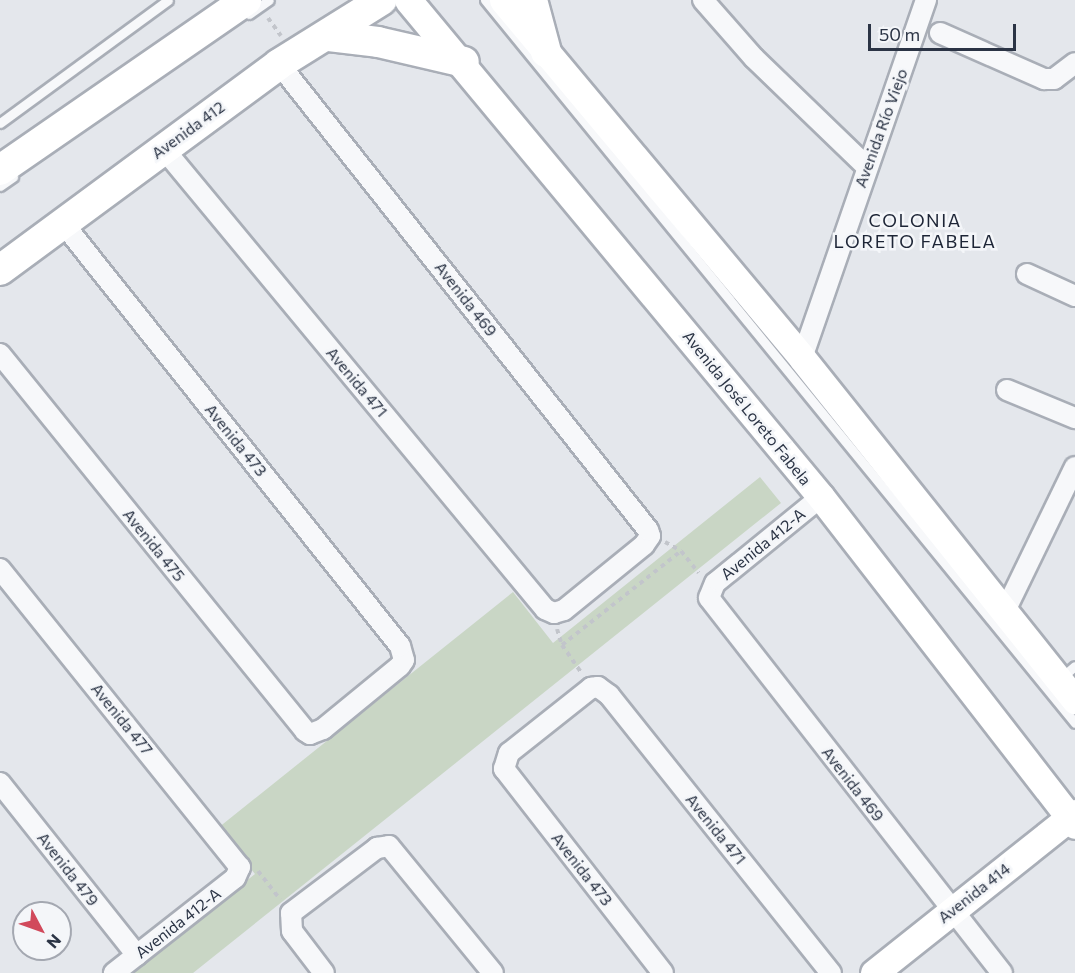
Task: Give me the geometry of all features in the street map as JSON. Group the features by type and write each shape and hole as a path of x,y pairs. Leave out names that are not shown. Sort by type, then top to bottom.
{"main road":[{"name":"Avenida 412","path":"0,270 163,148 288,60 329,36 382,0"},
{"name":"Avenida José Loreto Fabela","path":"408,0 464,62 821,497 1073,819"},
{"path":"503,0 802,358 1005,611 1070,682"},
{"path":"532,0 546,52"},
{"path":"10,172 249,9"},
{"path":"329,36 378,42 464,62"},
{"name":"Avenida 414","path":"874,973 951,911 1073,819"}],"street":[{"path":"703,0 754,58 867,167"},
{"name":"Avenida Río Viejo","path":"802,358 926,0"},
{"path":"940,33 1044,79 1054,79 1075,63"},
{"name":"Avenida 469","path":"288,60 645,525 650,536"},
{"name":"Avenida 471","path":"163,148 545,609 554,613"},
{"name":"Avenida 473","path":"62,222 400,646 404,660 323,729 310,734"},
{"path":"1027,274 1075,296"},
{"name":"Avenida 475","path":"0,354 300,727 310,734"},
{"path":"1007,390 1075,418"},
{"path":"1005,611 1075,467"},
{"name":"Avenida 412-A","path":"709,591 821,497"},
{"path":"554,613 573,603 650,536"},
{"name":"Avenida 477","path":"0,568 238,863 240,871"},
{"name":"Avenida 469","path":"709,591 951,911 1002,973"},
{"name":"Avenida 471","path":"595,687 831,973"},
{"name":"Avenida 473","path":"595,687 509,753 503,764 507,773 663,973"},
{"name":"Avenida 479","path":"0,783 136,955"},
{"path":"324,973 297,939 290,924 291,913 377,848 389,846 493,973"},
{"name":"Avenida 412-A","path":"114,973 240,871"}],"lane":[{"path":"0,123 168,0"},
{"path":"249,9 269,0"},
{"path":"486,0 1075,723"},
{"path":"0,186 10,172"}],"path":[{"path":"249,9 288,60"},
{"path":"650,536 681,551 709,591"},
{"path":"562,645 681,551"},
{"path":"554,613 562,645 595,687"},
{"path":"240,871 255,867 291,913"}],"green space":[{"path":"760,477 781,503 193,973 131,973 255,874 218,828 513,592 553,643"}],"district":[{"name":"COLONIA LORETO FABELA","path":"915,231"}]}
